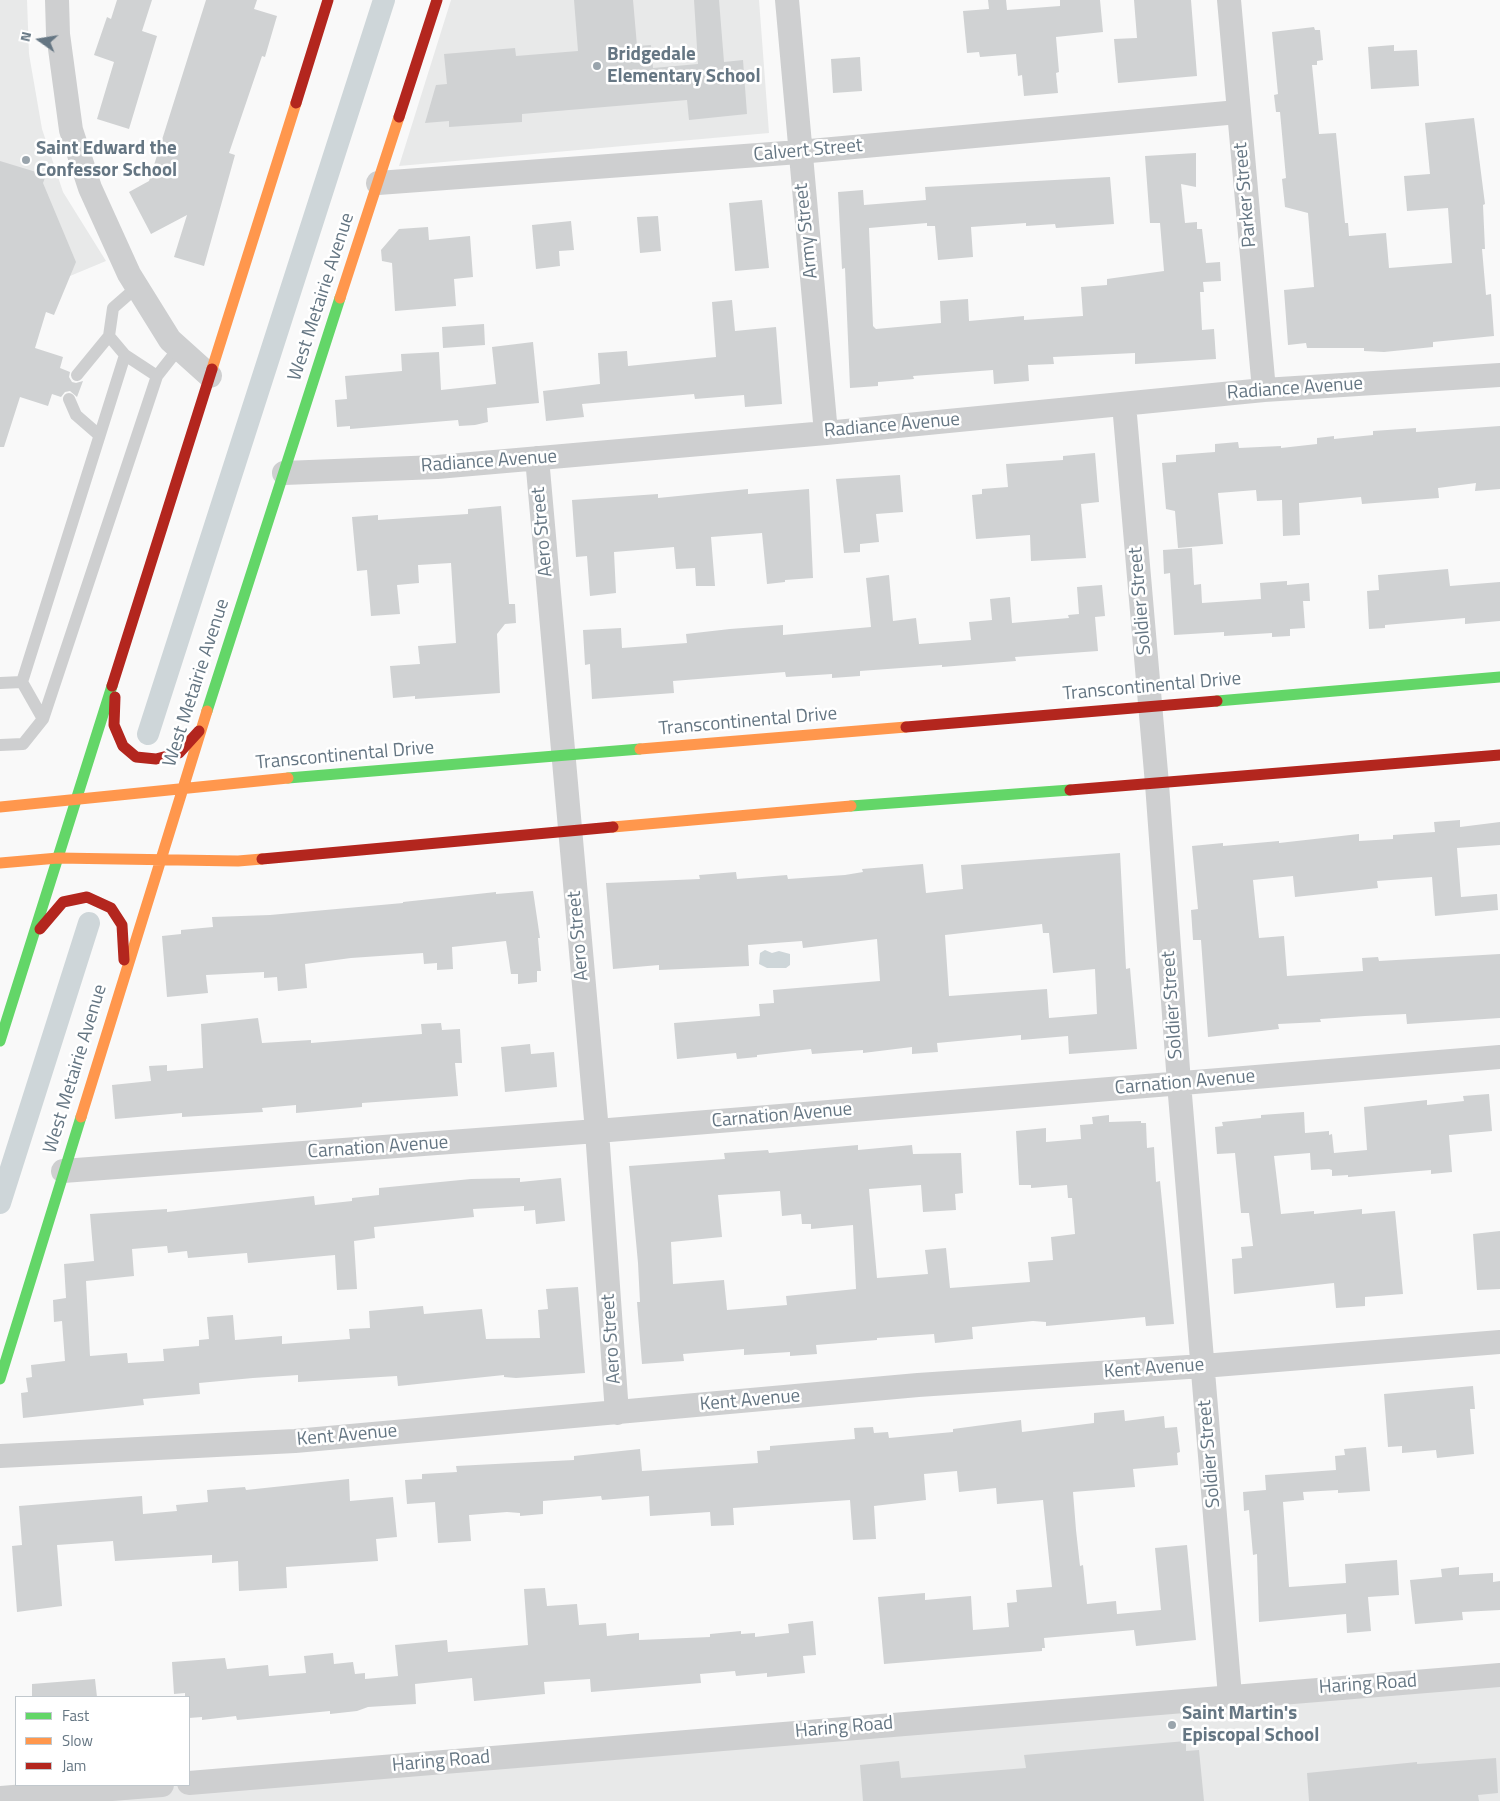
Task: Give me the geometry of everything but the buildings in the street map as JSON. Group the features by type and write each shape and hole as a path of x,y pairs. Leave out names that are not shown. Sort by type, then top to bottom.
{"street":[{"path":"57,0 58,34 71,130 90,188 129,274 170,340 210,376"},
{"path":"0,1041 328,0"},
{"name":"West Metairie Avenue","path":"0,1379 182,787 437,0"},
{"name":"Army Street","path":"787,0 799,152 826,433"},
{"name":"Parker Street","path":"1229,0 1264,390"},
{"name":"Calvert Street","path":"378,183 799,152 1238,112"},
{"name":"Radiance Avenue","path":"284,473 437,467 826,433 1264,390 1500,375"},
{"name":"Soldier Street","path":"1124,404 1151,705 1178,1083 1230,1696"},
{"name":"Aero Street","path":"537,458 562,756 597,1131 617,1413"},
{"path":"116,673 114,725 123,746 136,757 156,758 179,753 202,728"},
{"name":"Transcontinental Drive","path":"0,807 182,787 1500,677"},
{"path":"0,863 58,858 160,858 238,861 926,799 1157,784 1500,755"},
{"path":"31,943 46,919 63,902 87,897 110,908 122,925 125,971"},
{"name":"Carnation Avenue","path":"63,1171 597,1131 1500,1057"},
{"name":"Kent Avenue","path":"0,1456 295,1441 918,1385 1203,1366 1500,1342"},
{"name":"Haring Road","path":"190,1783 1230,1696 1500,1676"},
{"path":"0,1798 150,1786"}],"lane":[{"path":"77,374 109,336 113,308 137,287"},
{"path":"109,336 124,355 158,376"},
{"path":"0,745 23,744 43,719 158,376 179,348"},
{"path":"43,719 22,682 124,355"},
{"path":"69,399 76,415 88,428 100,435"},
{"path":"0,683 22,682"}],"shaded area":[{"name":"Saint Edward the Confessor School","path":"0,0 27,0 29,54 42,129 63,192 106,261 70,276 0,275"},
{"name":"Bridgedale Elementary School","path":"451,0 759,0 769,133 399,166"},
{"path":"765,950 772,953 779,951 790,954 790,965 786,968 767,968 759,964 760,953"},
{"name":"Saint Martin's Episcopal School","path":"1500,1678 1500,1801 0,1801 0,1786 190,1785"}],"waterway":[{"path":"148,734 384,0"},
{"path":"0,1203 89,923"}],"traffic: fast":[{"path":"207,711 340,298"},
{"path":"1217,701 1500,677"},
{"path":"0,1041 112,686"},
{"path":"288,778 640,749"},
{"path":"851,806 1070,790"},
{"path":"0,1379 81,1117"}],"traffic: slow":[{"path":"212,369 296,103"},
{"path":"340,298 399,117"},
{"path":"81,1117 207,711"},
{"path":"640,749 906,727"},
{"path":"0,807 288,778"},
{"path":"613,827 851,806"},
{"path":"0,863 58,858 238,861 262,859"}],"traffic: jam":[{"path":"296,103 328,0"},
{"path":"399,117 437,0"},
{"path":"112,686 212,369"},
{"path":"115,697 114,725 123,746 136,757 156,759 179,753 199,731"},
{"path":"906,727 1217,701"},
{"path":"1070,790 1500,755"},
{"path":"262,859 613,827"},
{"path":"40,929 63,902 87,897 111,908 122,925 124,960"}],"place":[{"name":"Bridgedale Elementary School","path":"597,66"},
{"name":"Saint Edward the Confessor School","path":"26,160"},
{"name":"Saint Martin's Episcopal School","path":"1172,1725"}]}
